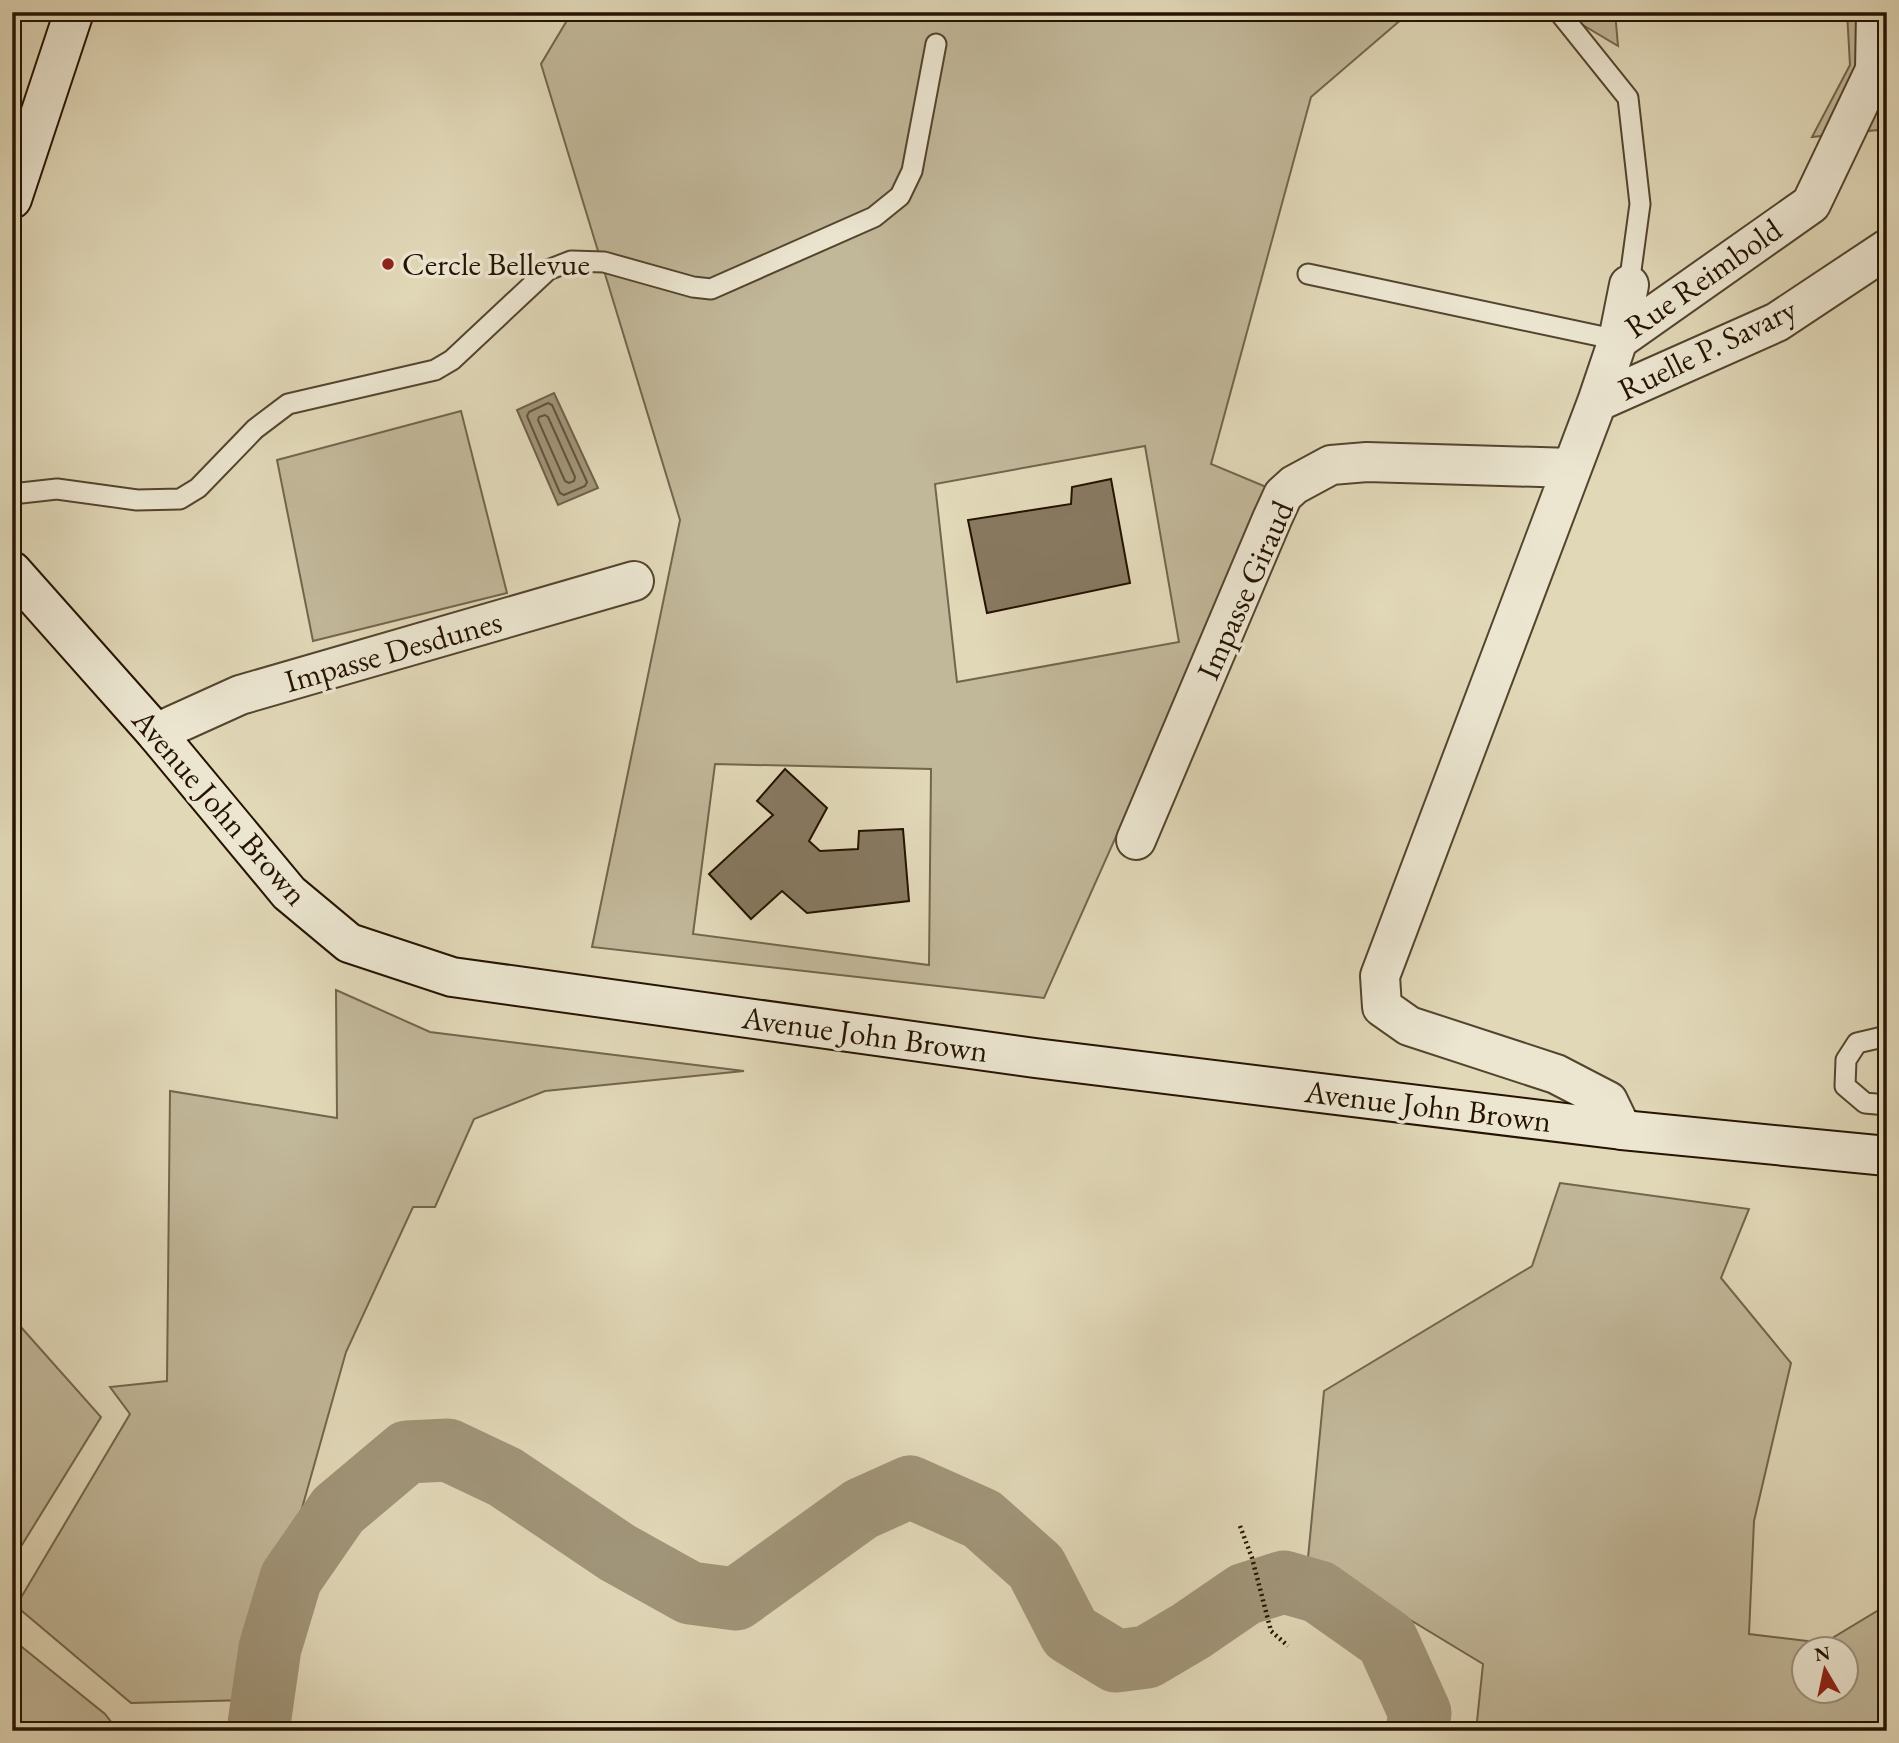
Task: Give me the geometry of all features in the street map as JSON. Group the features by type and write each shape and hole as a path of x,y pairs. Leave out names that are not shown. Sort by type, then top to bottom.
{"street":[{"path":"12,199 74,12"},
{"name":"Rue Reimbold","path":"1618,340 1811,204 1875,70 1876,12"},
{"name":"Ruelle P. Savary","path":"1597,402 1777,322 1887,249"},
{"path":"1622,1130 1608,1101 1556,1074 1409,1027 1382,1007 1380,976 1597,402 1618,340 1629,285"},
{"name":"Impasse Giraud","path":"1136,840 1272,519 1283,495 1294,485 1331,465 1367,462 1572,468"},
{"name":"Avenue John Brown","path":"12,571 156,733 289,893 349,943 452,977 1022,1056 1622,1130 1887,1156"},
{"name":"Impasse Desdunes","path":"156,733 240,695 634,582"}],"lane":[{"path":"1559,12 1628,98 1640,204 1629,285"},
{"path":"12,494 57,489 137,500 180,499 198,488 255,429 288,404 435,370 453,360 548,270 571,261 604,262 693,287 710,289 874,218 900,196 912,171 936,44"},
{"name":"Rue Reimbold","path":"1308,274 1618,340"},
{"path":"1887,1036 1857,1043 1846,1060 1845,1087 1865,1103 1887,1104"}],"path":[{"path":"1240,1526 1252,1558 1271,1631 1288,1646"}],"shaded area":[{"path":"572,12 1410,12 1311,97 1211,464 1271,489 1044,998 592,947 680,520 541,64","holes":["1145,446 1179,642 957,682 935,484","715,764 931,769 929,965 693,934"]},
{"path":"1561,12 1615,12 1618,46"},
{"path":"1847,12 1887,12 1887,129 1812,137 1850,65"},
{"path":"461,411 507,593 313,641 277,460"},
{"path":"336,990 430,1032 744,1071 545,1091 474,1119 435,1207 413,1207 346,1352 248,1700 131,1703 16,1606 130,1414 110,1387 167,1381 170,1091 337,1118"},
{"path":"1560,1183 1749,1209 1721,1278 1791,1363 1754,1521 1749,1634 1790,1639 1790,1704 1860,1704 1860,1634 1839,1634 1887,1605 1887,1731 1476,1731 1483,1664 1308,1558 1324,1391 1532,1266"},
{"path":"12,1317 101,1417 12,1561"},
{"path":"12,1639 105,1714 118,1731 12,1731"}],"water":[{"path":"554,393 598,488 558,505 517,410"}],"building":[{"path":"1111,479 1130,583 987,613 968,520 1071,504 1072,487"},
{"path":"785,769 827,808 809,841 820,851 858,849 859,831 903,829 909,901 807,913 782,891 751,919 709,874 773,815 757,801"}],"waterway":[{"path":"260,1731 270,1648 291,1578 338,1510 407,1452 448,1450 505,1477 618,1553 690,1593 736,1599 861,1509 910,1487 982,1519 1036,1567 1070,1633 1116,1661 1147,1657 1245,1594 1284,1582 1319,1592 1387,1640 1420,1713 1417,1731"}],"place":[{"name":"Cercle Bellevue","path":"388,264"}]}
